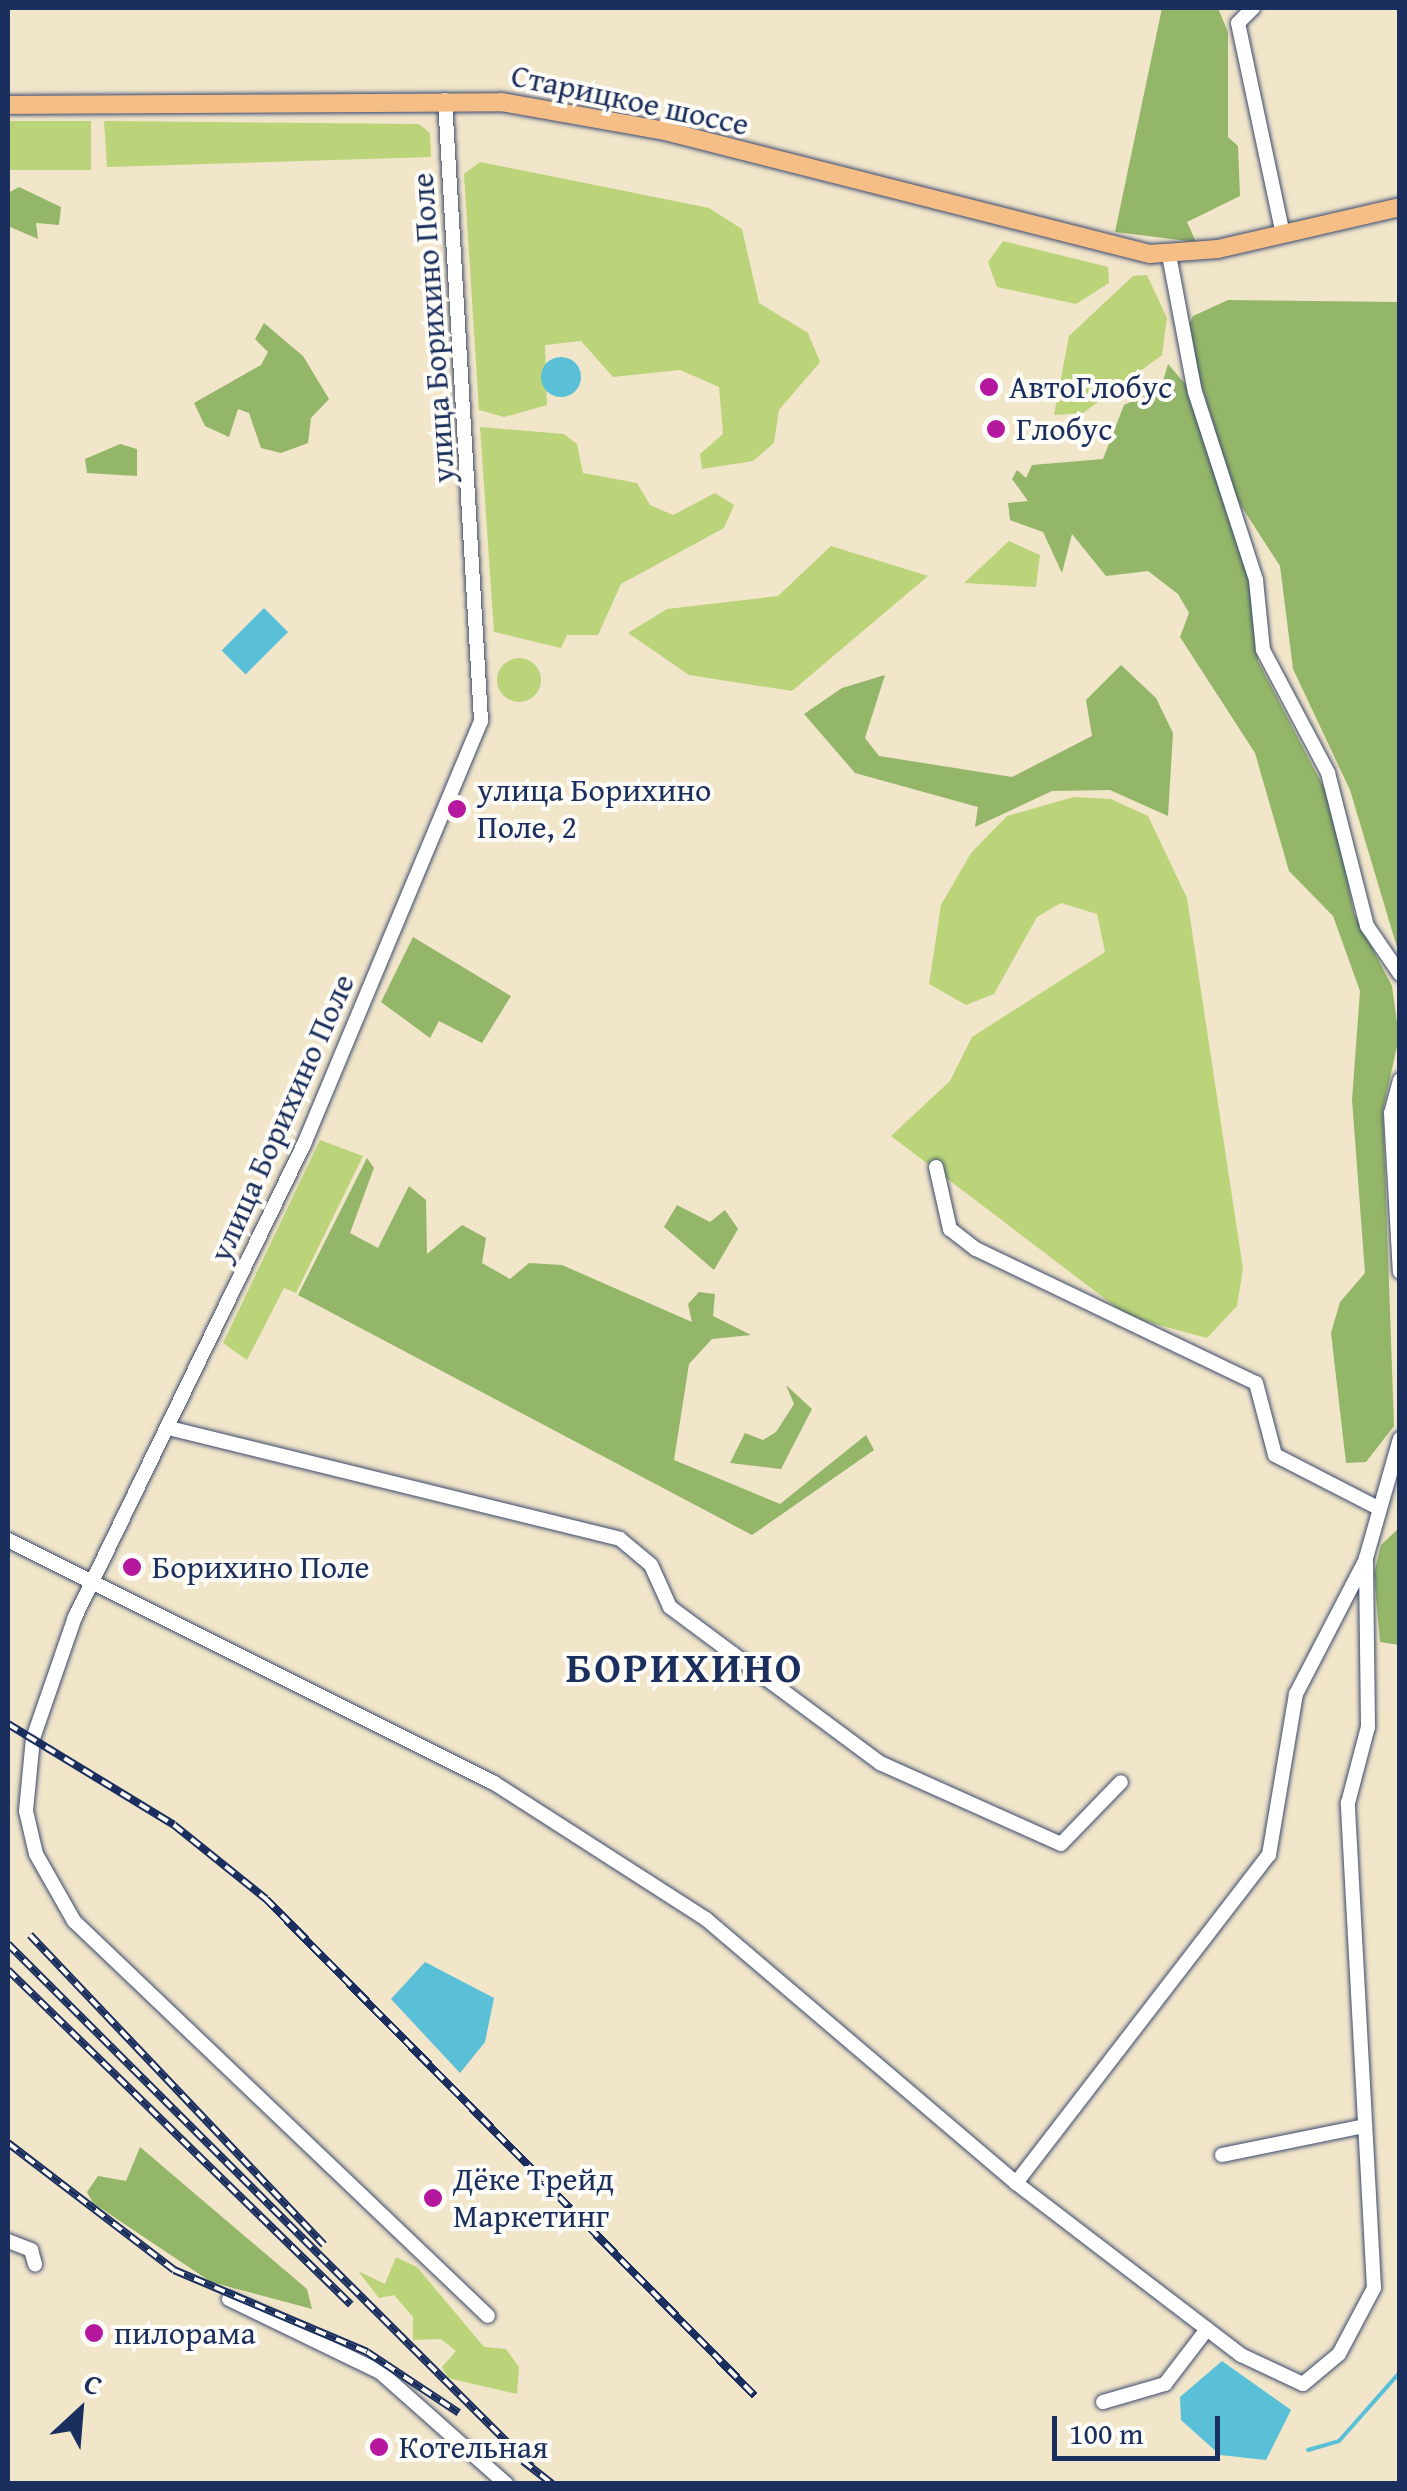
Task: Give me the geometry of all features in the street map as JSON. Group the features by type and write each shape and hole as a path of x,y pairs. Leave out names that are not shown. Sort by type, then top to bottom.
{"main road":[{"name":"Старицкое шоссе","path":"8,105 445,100 665,131 990,220 1169,255"},
{"path":"1169,255 1283,235 1400,207"}],"street":[{"path":"1253,8 1238,23 1283,235"},
{"name":"улица Борихино Поле","path":"445,100 481,722 304,1144 92,1585 28,1758 31,1841 74,1920 488,2316"},
{"path":"1169,255 1196,392 1256,580 1263,650 1328,773 1367,926 1400,974"},
{"path":"1400,1080 1391,1114 1400,1272"},
{"path":"936,1167 950,1229 976,1249 1256,1383 1275,1455 1376,1507"},
{"path":"170,1428 620,1539 650,1565 670,1607 880,1763 1060,1844 1121,1782"},
{"path":"8,1540 494,1783 706,1919 1016,2182 1207,2329 1289,2383 1315,2380 1339,2354 1374,2288 1348,1803 1368,1727 1366,1558 1376,1507 1400,1439"},
{"path":"1016,2182 1269,1855 1296,1694 1366,1558"},
{"path":"1222,2155 1365,2126"},
{"path":"8,2241 31,2250 36,2264"},
{"path":"229,2299 380,2372 506,2484"},
{"path":"1103,2402 1165,2384 1207,2329"}],"green space":[{"path":"1162,8 1218,8 1228,32 1228,137 1238,146 1240,196 1187,222 1196,242 1115,232"},
{"path":"8,121 91,121 91,170 8,170"},
{"path":"104,121 419,124 430,133 431,157 107,167"},
{"path":"480,162 709,208 742,229 759,303 808,333 820,362 779,410 774,443 753,461 702,469 700,454 723,434 719,387 680,370 613,377 581,341 545,345 547,405 504,417 479,410 464,174"},
{"path":"19,187 61,207 59,225 36,223 38,239 8,226 8,193"},
{"path":"1003,241 1108,267 1109,283 1076,304 997,287 988,262"},
{"path":"1147,275 1167,318 1162,355 1083,413 1054,415 1069,336 1133,276"},
{"path":"1228,300 1399,302 1399,954 1350,790 1293,669 1280,566 1236,498 1199,377 1178,347 1193,316"},
{"path":"264,323 303,356 329,399 311,418 308,443 281,453 261,448 249,413 238,409 229,437 205,426 194,403 261,365 268,352 255,339"},
{"path":"1168,364 1187,386 1250,583 1258,661 1332,803 1354,913 1392,986 1399,1037 1383,1110 1394,1426 1366,1462 1346,1463 1331,1333 1340,1302 1365,1273 1352,1100 1360,991 1333,916 1289,871 1255,753 1180,637 1189,613 1178,594 1148,571 1106,576 1072,534 1062,573 1043,532 1010,520 1008,503 1028,501 1012,479 1017,470 1026,478 1032,465 1103,459 1124,405 1161,388"},
{"path":"480,427 564,434 577,444 583,473 637,483 650,505 673,515 715,493 734,505 724,528 621,584 598,635 567,635 561,648 494,632"},
{"path":"120,444 137,449 137,476 87,473 85,459"},
{"path":"1009,541 1040,555 1036,587 964,583"},
{"path":"831,546 928,576 792,691 689,675 628,633 667,609 778,596"},
{"path":"519,658 534,665 541,680 534,695 519,702 504,695 497,680 504,665"},
{"path":"1121,665 1156,698 1173,733 1168,816 1110,790 1052,791 975,827 978,807 855,773 804,714 842,688 885,675 865,738 879,756 1012,777 1092,736 1086,700"},
{"path":"1074,797 1111,799 1148,816 1187,898 1243,1269 1237,1306 1207,1338 1129,1317 891,1136 950,1081 972,1037 1105,952 1097,914 1061,903 1037,917 994,994 966,1005 929,984 941,905 971,853 1007,816"},
{"path":"413,937 511,996 482,1043 439,1021 430,1038 381,1002"},
{"path":"320,1140 363,1156 296,1293 284,1288 247,1360 223,1343"},
{"path":"367,1158 374,1168 350,1233 378,1248 409,1186 426,1200 427,1254 462,1225 486,1238 482,1263 510,1279 529,1263 562,1265 692,1322 688,1304 699,1292 715,1294 713,1316 751,1335 712,1339 689,1364 674,1460 780,1504 866,1435 874,1450 752,1535 298,1295"},
{"path":"677,1205 710,1222 725,1210 738,1229 714,1270 664,1227"},
{"path":"786,1385 812,1409 781,1469 730,1463 745,1433 763,1440 776,1432 794,1404"},
{"path":"1399,1528 1399,1645 1380,1642 1374,1573 1381,1545"},
{"path":"140,2147 307,2289 312,2309 211,2282 93,2203 87,2192 98,2176 126,2181"},
{"path":"396,2257 417,2267 484,2347 506,2349 519,2367 517,2394 448,2378 442,2367 456,2351 441,2339 413,2340 413,2317 394,2295 379,2298 358,2271 385,2284"}],"water":[{"path":"561,357 575,363 581,377 575,391 561,397 547,391 541,377 547,363"},
{"path":"264,608 288,632 246,674 222,650"},
{"path":"425,1962 494,1998 485,2042 460,2073 391,1999"},
{"path":"1222,2361 1291,2410 1266,2460 1220,2455 1181,2420 1180,2397"}],"waterway":[{"path":"1308,2450 1339,2441 1400,2372"}],"railway":[{"path":"8,1724 174,1825 266,1899 755,2396"},
{"path":"30,1935 324,2245"},
{"path":"8,1944 532,2467"},
{"path":"8,1970 351,2305"},
{"path":"8,2143 174,2270 367,2352 459,2413"},
{"path":"523,2461 552,2484"}],"place":[{"name":"АвтоГлобус","path":"989,387"},
{"name":"Глобус","path":"996,429"},
{"name":"улица Борихино Поле, 2","path":"457,809"},
{"name":"Борихино Поле","path":"132,1567"},
{"name":"Дёке Трейд Маркетинг","path":"433,2198"},
{"name":"пилорама","path":"94,2333"},
{"name":"Котельная","path":"379,2447"}],"district":[{"name":"БОРИХИНО","path":"685,1667"}]}
